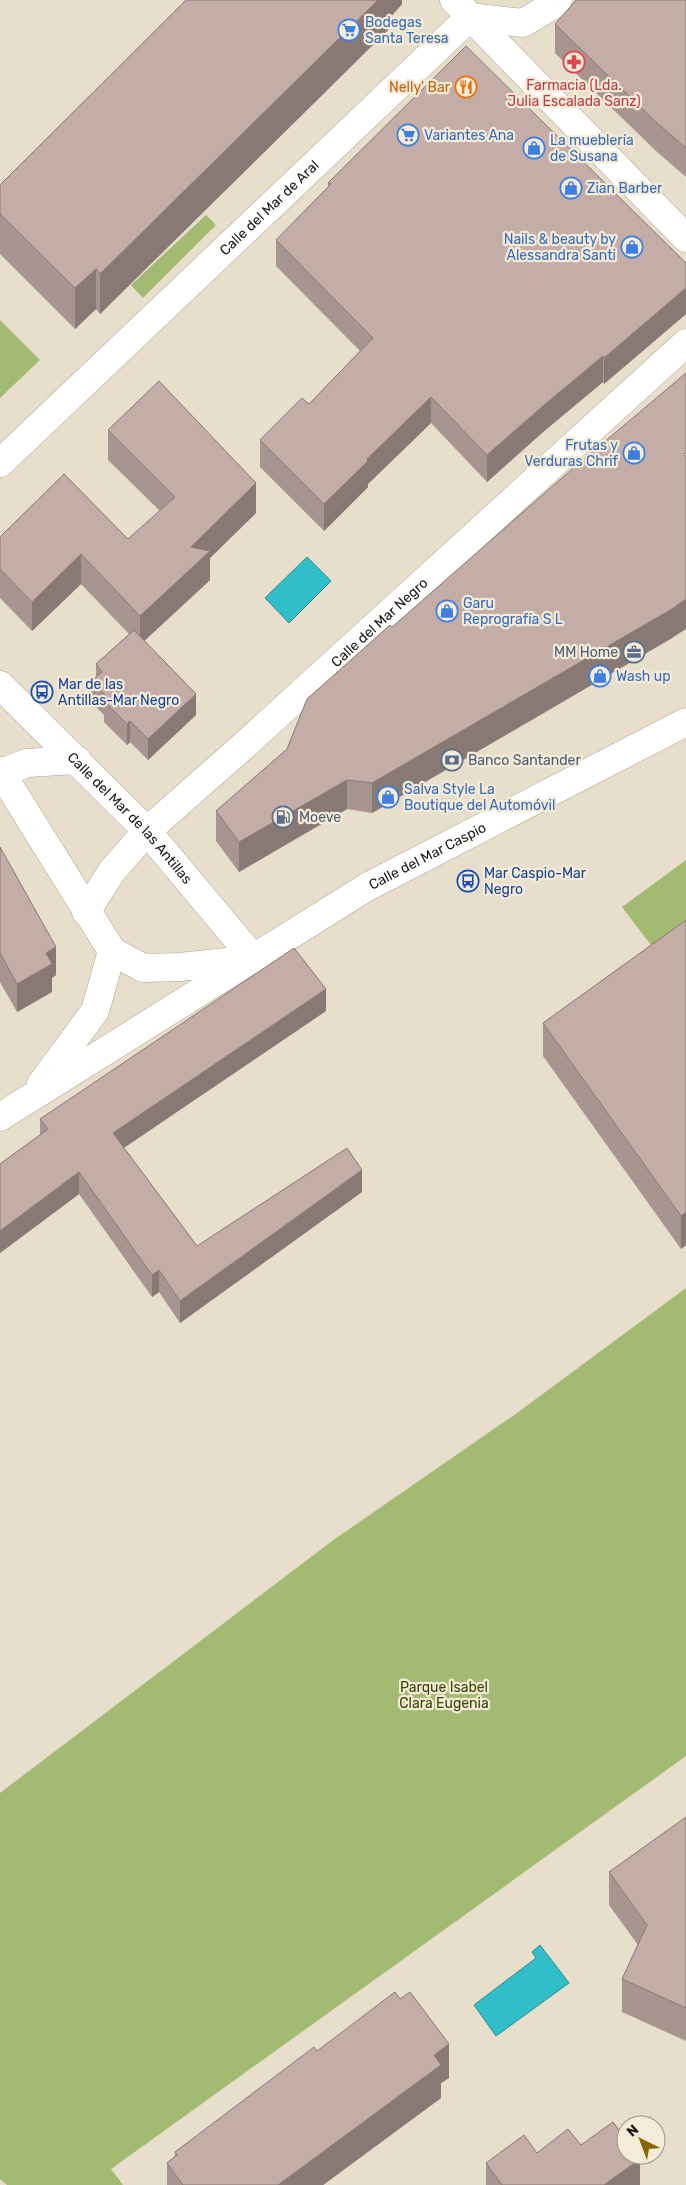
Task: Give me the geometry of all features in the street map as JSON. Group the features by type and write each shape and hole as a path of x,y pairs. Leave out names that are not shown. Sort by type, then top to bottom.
{"street":[{"path":"462,9 523,23 555,4 558,0"},
{"path":"462,9 686,238"},
{"name":"Calle del Mar de Aral","path":"0,463 462,9"},
{"name":"Calle del Mar Negro","path":"86,912 112,871 147,831 240,750 686,343"},
{"name":"Calle del Mar de las Antillas","path":"0,685 147,831 254,959"},
{"name":"Calle del Mar Caspio","path":"0,1117 367,887 686,722"},
{"path":"77,760 27,763 0,772 112,951"},
{"name":"Calle del Mar Caspio","path":"32,1097 95,1011 112,951 142,968 180,967 254,959"}],"green space":[{"path":"206,215 216,225 143,298 131,285"},
{"path":"0,320 40,360 0,398"},
{"path":"686,860 686,946 664,962 622,907"},
{"name":"Parque Isabel Clara Eugenia","path":"686,1288 686,1756 111,2169 123,2185 7,2185 0,2179 0,1793 332,1541 517,1413"}],"water":[{"path":"307,557 331,581 289,623 265,598"},
{"path":"540,1945 569,1983 496,2036 474,2005 536,1958 532,1952"}],"building":[{"path":"186,0 378,0 100,274 96,269 75,288 0,214 0,185"},
{"path":"576,0 686,0 686,148 656,122 555,24"},
{"path":"466,46 686,263 686,288 604,358 603,356 543,406 487,455 431,397 324,504 260,440 302,398 309,404 373,338 276,240 331,184 328,183"},
{"path":"686,373 686,453 684,454 686,457 686,599 672,609 372,783 347,780 239,842 216,811 287,749 307,699 390,625 392,627 571,470"},
{"path":"159,381 256,483 191,547 210,551 140,616 81,554 32,602 0,569 0,537 64,474 128,539 175,497 108,430"},
{"path":"134,630 196,694 148,739 130,721 127,724 104,701 108,698 91,681 102,672 96,664"},
{"path":"0,847 56,947 46,953 52,964 17,984 0,953"},
{"path":"686,920 686,1212 681,1216 543,1023"},
{"path":"294,948 326,989 113,1133 197,1246 347,1148 362,1170 180,1301 159,1270 152,1275 79,1172 0,1231 0,1164 48,1129 40,1119"},
{"path":"686,1817 686,2008 622,1979 647,1925 609,1872"},
{"path":"395,1992 400,1999 410,1992 449,2044 434,2055 441,2065 278,2185 183,2185 167,2163 177,2155 175,2152 314,2047 317,2051"},
{"path":"613,2122 616,2126 616,2165 632,2165 604,2185 502,2185 486,2163 524,2135 537,2153 568,2129 581,2145"}],"place":[{"name":"Bodegas Santa Teresa","path":"349,30"},
{"name":"Farmacia (Lda. Julia Escalada Sanz)","path":"574,62"},
{"name":"Nelly' Bar","path":"466,87"},
{"name":"Variantes Ana","path":"408,135"},
{"name":"La mueblería de Susana","path":"534,148"},
{"name":"Zian Barber","path":"571,188"},
{"name":"Nails & beauty by Alessandra Santi","path":"632,247"},
{"name":"Frutas y Verduras Chrif","path":"634,453"},
{"name":"Garu Reprografía S L","path":"447,611"},
{"name":"MM Home","path":"634,652"},
{"name":"Wash up","path":"600,676"},
{"name":"Mar de las Antillas-Mar Negro","path":"42,692"},
{"name":"Banco Santander","path":"452,760"},
{"name":"Salva Style La Boutique del Automóvil","path":"388,797"},
{"name":"Moeve","path":"283,817"},
{"name":"Mar Caspio-Mar Negro","path":"468,881"}]}
